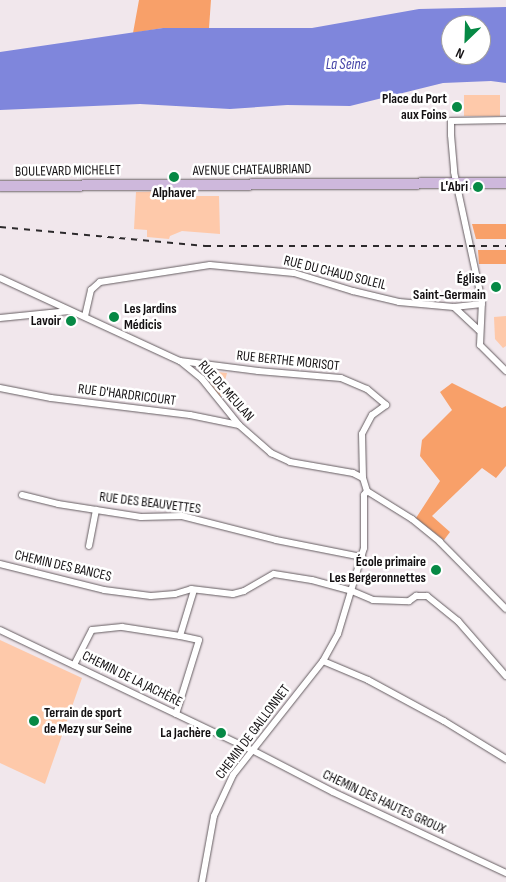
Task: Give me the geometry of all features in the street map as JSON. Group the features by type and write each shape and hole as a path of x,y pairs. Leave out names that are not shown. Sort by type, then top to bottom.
{"main road":[{"name":"AVENUE CHATEAUBRIAND","path":"136,184 368,182 506,177"},
{"name":"AVENUE CHATEAUBRIAND","path":"456,180 506,183"},
{"name":"BOULEVARD MICHELET","path":"0,186 136,184"}],"street":[{"path":"506,120 451,121 451,149 456,180 482,302 479,330 480,345 506,371"},
{"name":"RUE DU CHAUD SOLEIL","path":"85,316 91,290 100,282 122,276 210,265 294,273 344,289 399,302 454,307 482,302"},
{"name":"RUE DE MEULAN","path":"0,278 180,361 202,379 237,423 271,453 285,461 353,473 363,478"},
{"path":"454,307 479,330"},
{"path":"0,318 72,310"},
{"name":"RUE BERTHE MORISOT","path":"180,361 258,371 341,378 367,389 386,405 372,415 362,434 363,478"},
{"name":"RUE D'HARDRICOURT","path":"0,388 23,393 190,415 228,424 237,423"},
{"path":"363,478 367,491 412,519 440,542 506,609"},
{"name":"CHEMIN DE GAILLONNET","path":"202,882 214,816 233,775 323,660 338,634 364,548 364,495 367,491"},
{"name":"RUE DES BEAUVETTES","path":"22,495 141,517 182,516 276,540 362,556"},
{"path":"89,546 96,510"},
{"name":"CHEMIN DES BANCES","path":"0,564 104,590 151,596 194,590 233,594 244,591 274,574 312,580 352,591 373,600 409,601 416,596 427,596 458,621 506,676"},
{"path":"180,636 194,590"},
{"path":"74,665 92,630 122,627 199,640 176,714"},
{"name":"CHEMIN DE LA JACHÈRE","path":"0,630 252,750"},
{"path":"323,660 368,680 444,721 506,759"},
{"name":"CHEMIN DES HAUTES GROUX","path":"252,750 333,792 506,873"}],"shaded area":[{"path":"139,0 211,0 209,28 163,28 133,33"},
{"path":"464,95 500,95 500,116 464,116"},
{"path":"175,191 175,196 219,196 220,234 182,231 170,236 169,239 147,237 147,230 134,229 136,192"},
{"path":"472,224 506,224 506,239 476,239"},
{"path":"478,250 506,250 506,264 479,264"},
{"path":"506,316 506,346 503,348 495,339 494,317"},
{"path":"208,371 227,373 220,399 207,378"},
{"path":"452,383 502,408 506,406 506,466 496,478 482,468 432,516 450,532 444,540 416,518 440,481 420,456 422,440 452,410 440,392"},
{"name":"Terrain de sport de Mezy sur Seine","path":"0,640 82,678 45,784 0,763"}],"water":[{"name":"La Seine","path":"506,7 506,83 491,81 443,83 350,106 287,105 230,109 140,104 0,110 0,52 163,28 312,28 419,9"}],"railway":[{"path":"0,227 205,246 506,246"}],"place":[{"name":"Place du Port aux Foins","path":"457,107"},
{"name":"Alphaver","path":"174,177"},
{"name":"L'Abri","path":"478,187"},
{"name":"Église Saint-Germain","path":"496,287"},
{"name":"Les Jardins Médicis","path":"114,317"},
{"name":"Lavoir","path":"71,321"},
{"name":"École primaire Les Bergeronnettes","path":"436,570"},
{"name":"Terrain de sport de Mezy sur Seine","path":"34,721"},
{"name":"La Jachère","path":"221,733"}]}
